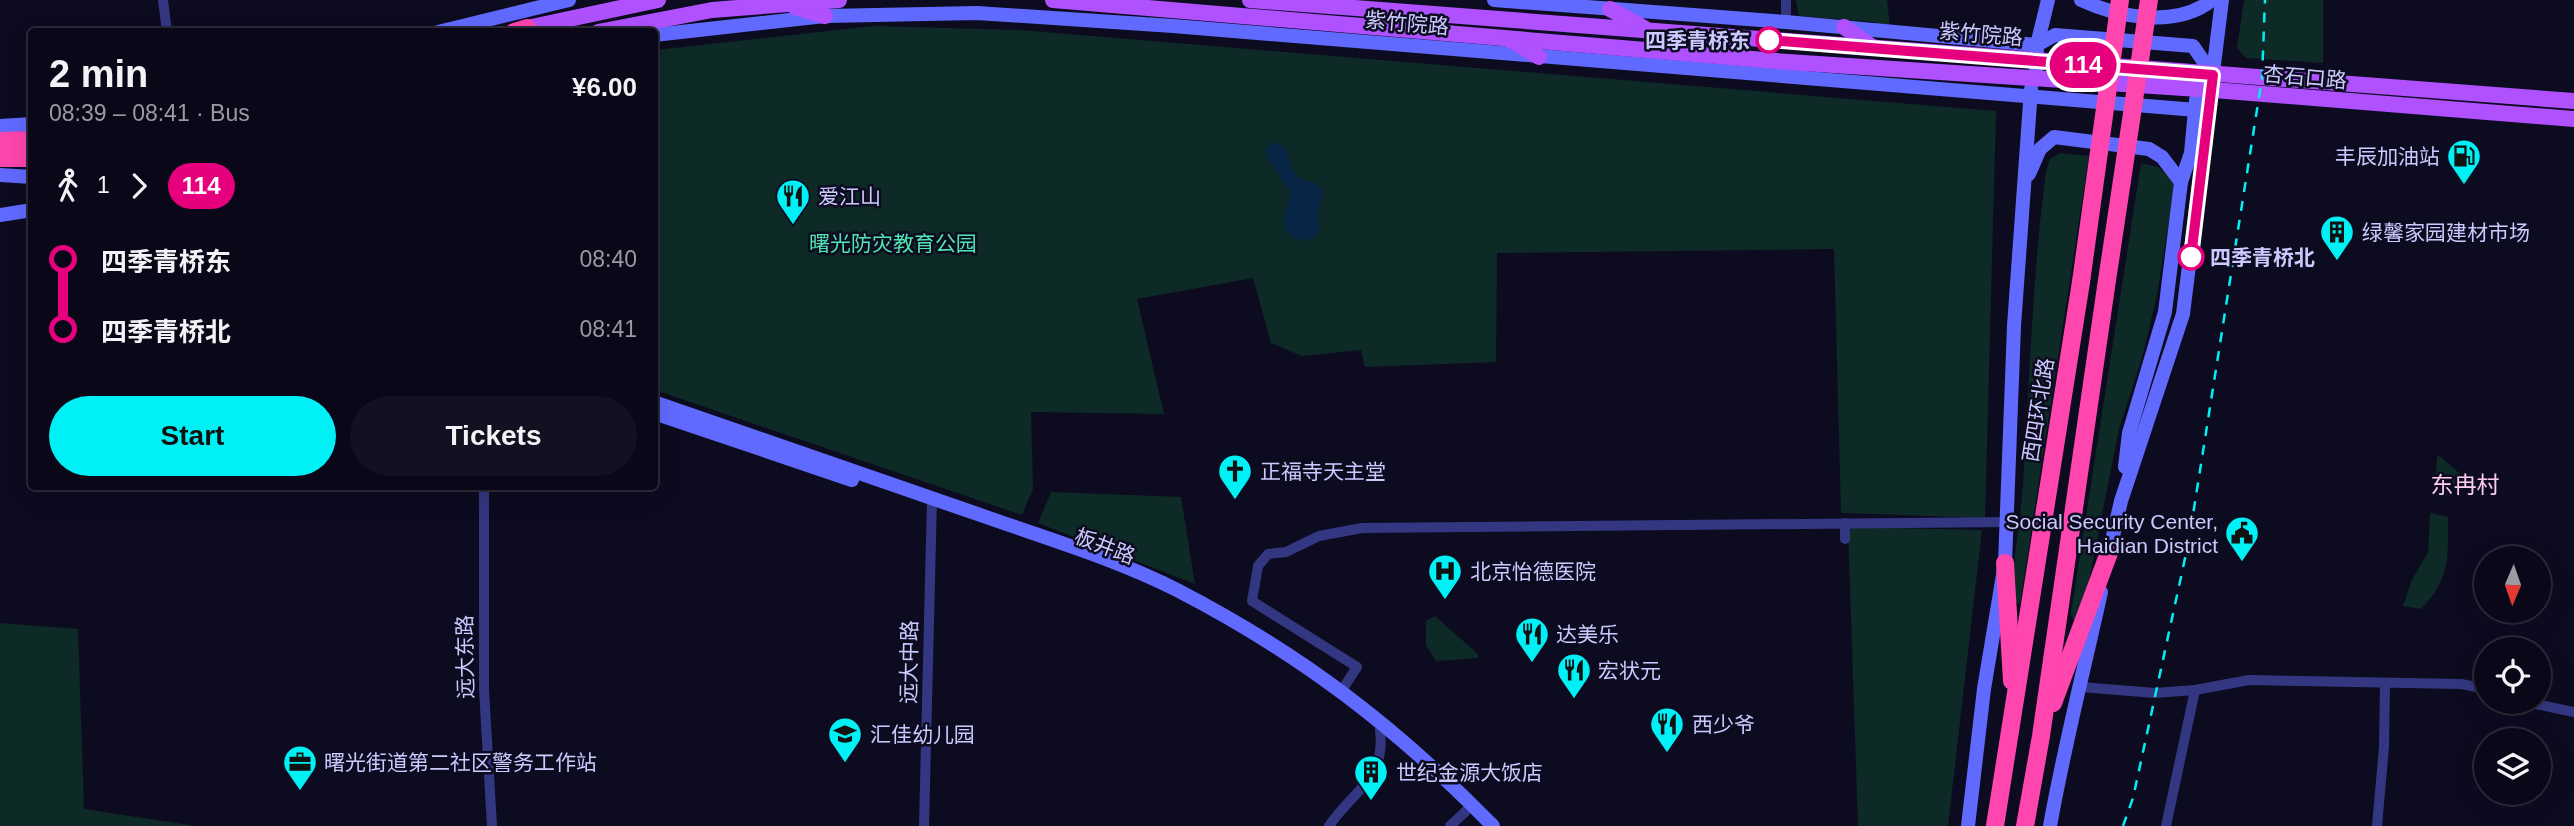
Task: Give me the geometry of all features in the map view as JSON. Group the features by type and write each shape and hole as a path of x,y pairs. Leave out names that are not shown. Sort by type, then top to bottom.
{"highway":[{"name":"西四环北路","path":"1995,826 2081,282 2120,0"},
{"path":"2025,826 2041,736 2148,0"},
{"path":"0,141 28,140"},
{"path":"0,158 28,158"},
{"path":"2041,736 2110,550"},
{"path":"2005,563 2014,718"}],"main road":[{"path":"537,28 658,0"},
{"path":"619,28 712,10 839,0"},
{"name":"紫竹院路","path":"1053,0 2038,54"},
{"name":"紫竹院路","path":"1250,0 1307,16 1507,37 2033,78"},
{"path":"783,3 825,16"},
{"path":"1610,9 1649,31"},
{"path":"1844,27 1873,47"},
{"path":"1507,37 1539,57"},
{"name":"杏石口路","path":"2038,54 2208,84 2574,118"},
{"name":"杏石口路","path":"2033,78 2574,101"}],"street":[{"path":"163,0 166,28"},
{"path":"451,28 527,4 569,0"},
{"name":"紫竹院路","path":"1494,0 1844,27 2038,54"},
{"path":"1786,0 1786,22"},
{"name":"西四环北路","path":"1968,826 1984,690 2005,563 2014,326 2031,96 2048,0"},
{"path":"2081,0 2132,15 2168,18 2196,11 2212,0"},
{"path":"2050,826 2064,747 2081,687 2121,501 2183,314 2208,84 2222,0"},
{"path":"524,28 527,4"},
{"name":"紫竹院路","path":"658,35 825,16 977,13 1307,16 1539,57 2196,110"},
{"path":"2038,54 2055,35 2193,46 2208,84 2196,110 2191,153 2196,203"},
{"path":"0,126 28,124"},
{"path":"2026,181 2040,149 2054,137 2149,149 2162,157 2181,182"},
{"path":"2121,501 2129,433 2165,312 2181,182 2191,153"},
{"path":"0,175 28,177"},
{"path":"0,215 28,211"},
{"path":"658,403 932,503 1079,550 1174,589 1236,622 1342,690 1384,722 1442,774 1493,826"},
{"name":"板井路","path":"658,414 932,503 1099,564 1171,596 1233,628 1306,673 1380,730 1481,826"},
{"name":"远大东路","path":"484,490 484,690 492,826"},
{"name":"远大中路","path":"924,826 932,503"},
{"path":"1342,690 1357,667 1252,601 1258,566 1268,554 1286,552 1319,536 1362,528 2008,522"},
{"path":"1845,523 1845,539"},
{"path":"2081,687 2155,693 2195,690 2249,680 2474,686"},
{"path":"2377,826 2385,747 2385,683"},
{"path":"2166,826 2195,690"},
{"path":"2551,707 2574,712"},
{"path":"1329,826 1369,782 1380,760 1380,730"},
{"path":"1450,826 1466,811"}],"green space":[{"path":"1796,0 1887,0 1890,28 1878,27 1876,22 1799,16"},
{"path":"2244,0 2323,0 2323,63 2246,58 2237,48"},
{"name":"曙光防灾教育公园","path":"873,26 1019,30 1996,111 1985,518 1841,513 1834,249 1497,253 1496,362 1365,367 1361,350 1302,356 1271,343 1253,278 1137,299 1164,414 1031,412 1033,489 1022,515 658,391 658,50"},
{"path":"2060,153 2089,156 2020,604 2012,601 2012,586 2022,498 2037,249 2046,172 2050,159"},
{"path":"2141,163 2158,167 2173,180 2173,196 2157,295 2142,358 2119,429 2086,596 2080,617 2073,620 2071,613"},
{"path":"2440,456 2459,473 2459,485 2443,498 2435,496 2437,457"},
{"path":"1051,492 1181,497 1195,584 1038,523"},
{"path":"2430,513 2448,517 2447,556 2443,577 2421,609 2403,606 2412,580 2428,552"},
{"path":"1848,527 1982,530 1948,826 1858,826"},
{"path":"1435,616 1478,654 1478,658 1436,661 1426,645 1426,621"},
{"path":"0,623 78,629 84,809 196,826 0,826"}],"water":[{"path":"1276,142 1285,149 1297,176 1319,185 1323,192 1318,212 1320,232 1308,241 1294,238 1285,230 1284,217 1291,193 1266,156 1266,149"}],"railway":[{"path":"2123,826 2133,798 2189,540 2262,78 2265,0"}],"bus line":[{"name":"114","path":"1769,40 2213,75 2214,90 2196,203 2191,257"}],"place":[{"name":"四季青桥东","path":"1769,40"},
{"name":"丰辰加油站","path":"2464,186"},
{"name":"爱江山","path":"793,226"},
{"name":"四季青桥北","path":"2191,257"},
{"name":"绿馨家园建材市场","path":"2337,262"},
{"name":"正福寺天主堂","path":"1235,501"},
{"name":"Social Security Center, Haidian District","path":"2242,563"},
{"name":"北京怡德医院","path":"1445,601"},
{"name":"达美乐","path":"1532,664"},
{"name":"宏状元","path":"1574,700"},
{"name":"西少爷","path":"1667,754"},
{"name":"汇佳幼儿园","path":"845,764"},
{"name":"曙光街道第二社区警务工作站","path":"300,792"},
{"name":"世纪金源大饭店","path":"1371,802"}],"district":[{"name":"东冉村","path":"2465,485"}]}
